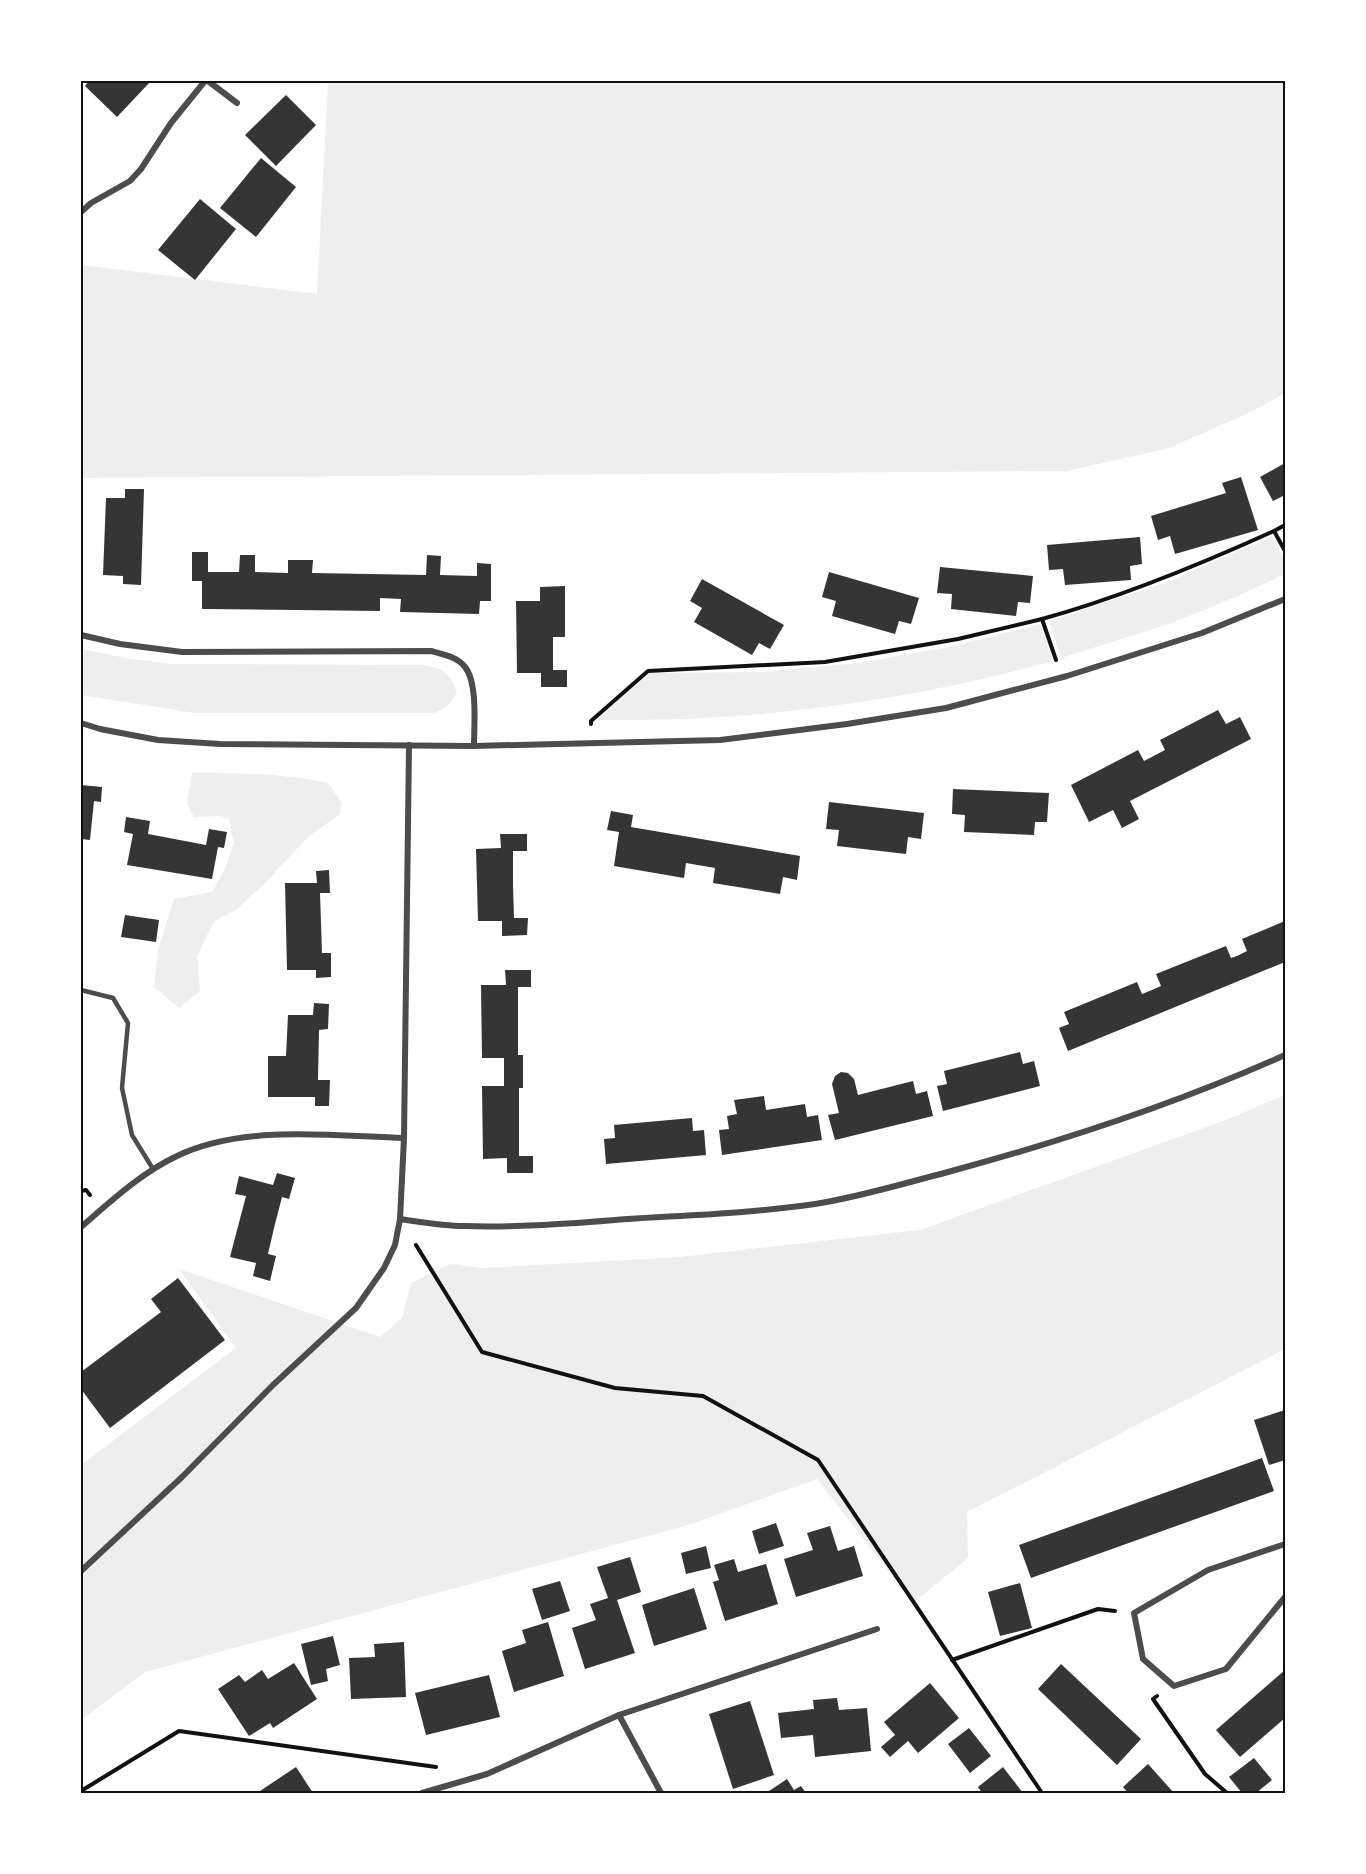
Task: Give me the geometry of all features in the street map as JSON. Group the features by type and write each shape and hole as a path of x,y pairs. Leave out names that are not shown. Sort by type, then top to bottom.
{"street":[{"path":"81,212 91,203 130,182 171,123 207,81 237,103"},
{"path":"81,723 158,740 220,744 474,746 720,740 847,724 946,708 1061,677 1202,633 1285,599"},
{"path":"81,635 120,644 182,652 431,651 450,656 465,666 473,685 474,746"},
{"path":"81,1571 182,1477 273,1385 356,1308 373,1285 395,1245 400,1219 404,1138 409,745"},
{"path":"400,1219 462,1226 521,1226 775,1209 818,1203 920,1179 1075,1136 1215,1085 1285,1055"},
{"path":"81,1227 131,1184 153,1169 177,1155 205,1144 270,1134 404,1138"},
{"path":"1285,1544 1208,1570 1134,1613 1143,1659 1174,1686 1226,1670 1285,1597"},
{"path":"422,1793 487,1774 619,1715 877,1629"},
{"path":"619,1715 661,1793"}],"lane":[{"path":"81,990 113,998 128,1023 122,1088 132,1135 153,1169"}],"path":[{"path":"591,743 591,721 648,671 825,662 958,639 1042,620 1092,605 1234,549 1285,525"},
{"path":"1275,531 1285,551"},
{"path":"1042,620 1061,677"},
{"path":"400,1219 482,1352 615,1388 703,1396 818,1460 1042,1793"},
{"path":"952,1660 1098,1609 1134,1613"},
{"path":"1174,1686 1153,1699 1205,1774 1227,1793"},
{"path":"81,1791 179,1731 440,1768"}],"shaded area":[{"path":"328,81 1285,81 1285,393 1251,412 1169,448 1067,471 81,478 81,265 317,294"},
{"path":"1272,536 1285,559 1285,574 1169,624 1061,658 1049,621 1170,581"},
{"path":"1040,624 1053,661 966,683 835,706 790,711 689,719 597,720 650,673 762,672 858,663 950,647"},
{"path":"81,649 131,659 174,664 421,665 448,675 457,692 449,705 434,713 195,713 81,695"},
{"path":"192,773 277,775 328,783 342,803 340,814 309,836 236,910 214,921 197,956 200,991 179,1008 154,987 158,950 174,899 212,892 225,868 234,843 229,819 220,816 194,817 187,803"},
{"path":"1285,1095 1285,1349 967,1512 968,1558 913,1603 817,1479 688,1525 145,1672 81,1720 81,1465 236,1348 179,1269 380,1337 402,1318 411,1283 450,1264 482,1268 680,1257 920,1230 1226,1120"}],"building":[{"path":"89,81 151,81 117,117 85,86"},
{"path":"286,95 316,125 276,166 245,135"},
{"path":"261,158 296,187 256,237 220,208"},
{"path":"200,199 236,229 195,280 158,250"},
{"path":"1285,463 1285,500 1283,496 1273,501 1260,477"},
{"path":"1241,477 1258,530 1175,554 1170,536 1158,540 1151,516 1226,493 1222,483"},
{"path":"125,489 144,489 141,585 123,584 123,576 103,575 106,498 125,498"},
{"path":"1140,537 1142,564 1130,566 1131,580 1065,585 1063,569 1049,570 1047,545"},
{"path":"192,552 208,552 208,572 239,572 240,555 255,555 255,572 288,573 288,560 313,560 312,573 426,575 427,555 441,556 440,575 477,576 477,563 491,564 491,601 480,601 479,614 400,612 401,599 380,598 380,611 202,609 202,581 192,581"},
{"path":"940,567 1033,576 1030,603 1018,602 1016,616 951,609 952,594 937,593"},
{"path":"829,572 919,598 911,624 899,621 895,634 832,616 836,601 822,597"},
{"path":"702,579 784,625 770,649 759,643 752,655 694,622 702,608 690,601"},
{"path":"565,586 565,637 553,637 553,670 567,670 567,687 541,687 541,673 517,673 516,601 540,601 540,587"},
{"path":"1218,710 1226,724 1240,717 1251,739 1130,801 1139,819 1122,828 1113,810 1089,822 1071,785 1138,750 1144,761 1165,750 1160,740"},
{"path":"81,785 102,787 101,802 94,801 90,840 81,839"},
{"path":"953,789 1049,793 1047,822 1035,822 1034,835 964,832 965,815 952,814"},
{"path":"829,802 924,813 921,839 908,837 906,854 837,846 839,830 826,829"},
{"path":"611,811 633,815 631,827 800,856 797,880 783,877 780,894 713,883 715,868 686,863 684,878 614,866 619,832 607,830"},
{"path":"126,817 150,821 148,834 206,845 209,829 227,832 224,848 218,847 212,879 127,865 133,834 124,832"},
{"path":"500,834 527,834 527,851 513,851 513,885 514,918 528,918 527,935 502,936 502,921 478,921 476,849 501,848"},
{"path":"329,870 330,893 320,893 322,953 331,953 331,977 316,978 316,970 287,970 285,883 317,883 316,871"},
{"path":"125,915 159,920 156,942 121,937"},
{"path":"1285,921 1285,962 1068,1051 1059,1028 1069,1024 1064,1012 1137,982 1142,994 1152,990 1161,986 1156,974 1226,946 1231,958 1237,956 1247,951 1242,939"},
{"path":"505,970 531,970 531,987 518,987 518,1055 523,1055 523,1088 519,1088 519,1156 533,1156 533,1173 507,1173 507,1158 483,1159 482,1086 504,1086 504,1058 482,1058 481,985 506,985"},
{"path":"314,1003 329,1004 328,1029 319,1030 318,1080 330,1080 329,1106 315,1106 315,1097 268,1097 268,1056 286,1056 288,1015 313,1015"},
{"path":"1020,1052 1023,1064 1034,1061 1040,1086 943,1111 937,1086 947,1084 944,1071"},
{"path":"841,1072 848,1073 854,1079 858,1095 913,1081 916,1094 927,1091 933,1116 835,1140 828,1115 839,1113 832,1084 835,1076"},
{"path":"764,1096 766,1110 805,1104 807,1117 818,1115 822,1140 722,1155 719,1130 729,1129 727,1116 737,1114 734,1100"},
{"path":"692,1118 693,1131 704,1130 706,1155 606,1164 604,1139 615,1138 614,1125"},
{"path":"277,1173 295,1178 289,1199 282,1197 274,1228 268,1254 276,1256 270,1281 253,1276 256,1263 230,1257 246,1196 235,1194 239,1176 273,1185"},
{"path":"178,1278 225,1340 110,1428 81,1389 81,1372 161,1312 151,1299"},
{"path":"1285,1410 1285,1460 1269,1465 1254,1420"},
{"path":"1262,1458 1274,1491 1031,1578 1019,1545"},
{"path":"776,1523 784,1546 759,1554 752,1531"},
{"path":"830,1526 838,1551 854,1546 863,1576 796,1597 784,1559 813,1550 807,1533"},
{"path":"706,1546 711,1568 686,1574 681,1553"},
{"path":"630,1557 641,1592 617,1600 635,1653 585,1669 572,1628 596,1620 590,1604 608,1598 597,1567"},
{"path":"734,1559 738,1572 766,1564 778,1604 725,1621 713,1582 719,1580 714,1565"},
{"path":"560,1581 570,1611 542,1620 532,1589"},
{"path":"1020,1583 1032,1628 1000,1636 988,1592"},
{"path":"694,1588 707,1629 654,1646 642,1605"},
{"path":"548,1622 564,1676 514,1692 502,1651 526,1643 522,1630"},
{"path":"333,1636 340,1665 326,1669 328,1681 311,1685 301,1644"},
{"path":"404,1642 406,1697 351,1699 349,1658 375,1657 374,1644"},
{"path":"294,1663 317,1699 273,1728 270,1723 249,1736 218,1689 239,1675 245,1682 262,1670 268,1679"},
{"path":"1061,1664 1141,1739 1117,1765 1038,1689"},
{"path":"1285,1670 1285,1718 1240,1757 1216,1730"},
{"path":"489,1675 500,1717 426,1735 415,1693"},
{"path":"930,1683 959,1718 918,1753 908,1741 890,1757 881,1747 895,1735 884,1722"},
{"path":"837,1698 839,1710 867,1708 871,1751 815,1757 813,1735 781,1738 778,1713 814,1709 813,1700"},
{"path":"750,1701 774,1775 733,1789 709,1714"},
{"path":"969,1728 991,1756 970,1773 948,1744"},
{"path":"1254,1758 1272,1780 1256,1793 1242,1793 1229,1777"},
{"path":"1148,1764 1174,1793 1128,1793 1123,1787"},
{"path":"296,1767 313,1793 257,1793"},
{"path":"1003,1767 1023,1793 982,1793 978,1787"},
{"path":"787,1779 794,1790 801,1786 806,1793 766,1793"}]}
